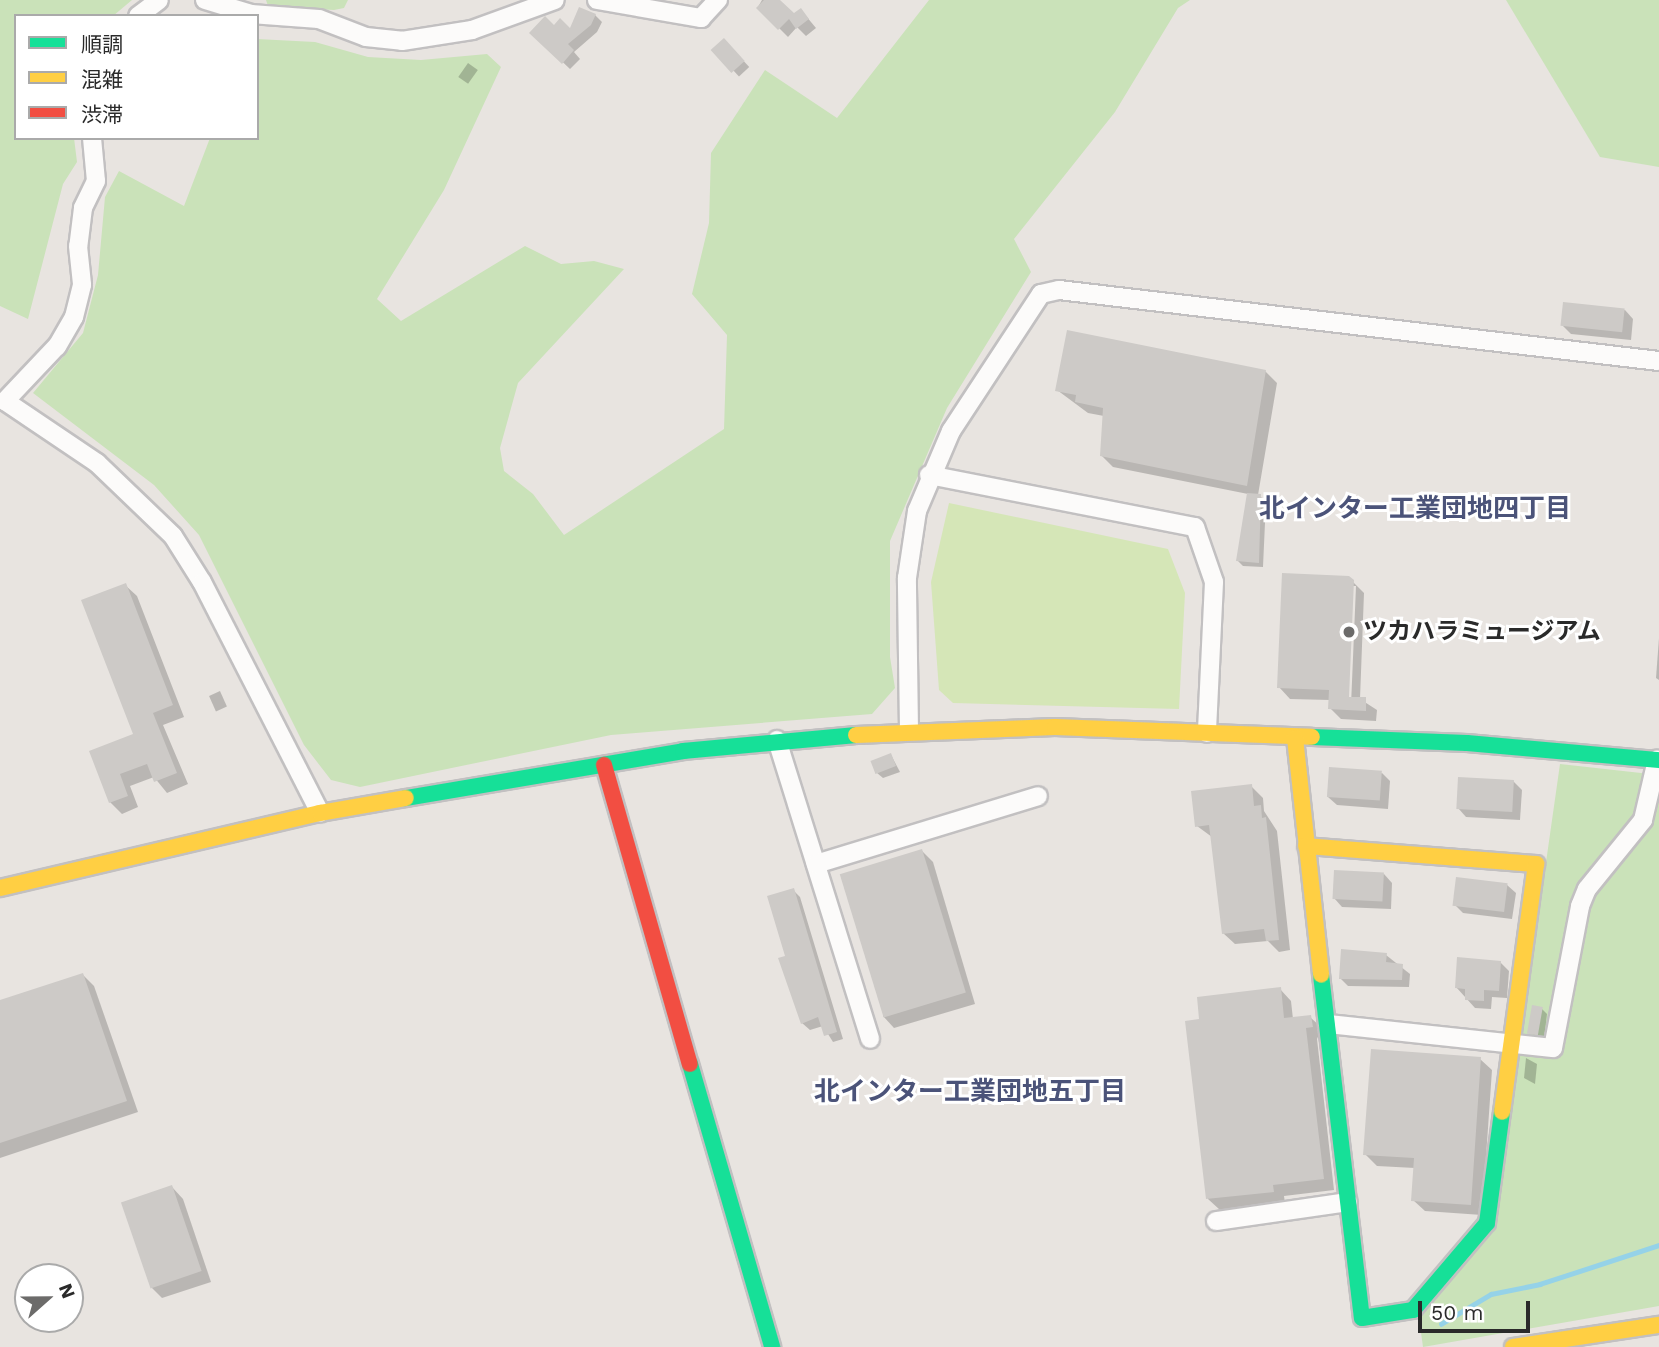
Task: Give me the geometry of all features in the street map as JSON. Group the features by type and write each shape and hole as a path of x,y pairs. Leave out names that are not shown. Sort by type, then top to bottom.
{"main road":[{"path":"0,888 320,813 604,765 777,740 909,730 1055,727 1467,743 1658,760"},
{"path":"1295,738 1306,846 1362,1318 1413,1310 1487,1223 1536,864 1306,846"},
{"path":"604,765 772,1347"},
{"path":"1513,1347 1659,1325"}],"street":[{"path":"141,14 159,0"},
{"path":"205,0 251,14"},
{"path":"259,15 319,19 366,37 402,41 472,30 555,0"},
{"path":"597,0 701,18 718,0"},
{"path":"92,140 96,181 83,208 78,246 82,285 74,317 57,346 5,401 97,463 173,536 208,593 320,813"},
{"path":"909,730 906,578 917,511 929,475 951,431 1041,294 1059,290 1659,361"},
{"path":"929,475 1195,527 1214,582 1207,733"},
{"path":"777,740 870,1039"},
{"path":"1328,1024 1511,1040 1553,1048 1557,1043 1580,906 1587,889 1643,820 1658,760"},
{"path":"816,864 1038,796"},
{"path":"1216,1221 1348,1202"}],"green space":[{"path":"0,0 132,0 115,14 14,14 14,140 74,140 77,162 63,184 28,319 0,306"},
{"path":"266,0 348,0 344,8 334,10 268,6"},
{"path":"929,0 1190,0 1178,8 1115,112 1014,239 1031,272 947,408 890,541 890,657 895,688 872,714 611,735 360,787 331,780 304,745 199,535 154,485 33,393 83,333 98,275 105,197 119,171 184,206 209,140 259,140 259,39 315,42 368,57 421,60 487,54 501,67 444,190 377,299 401,321 525,246 561,264 594,261 624,269 518,383 500,448 504,471 533,494 564,535 724,429 727,335 692,294 709,223 711,153 765,70 837,118"},
{"path":"1506,0 1659,0 1659,167 1600,157"},
{"path":"949,503 1168,549 1185,593 1179,709 953,703 939,690 931,582"},
{"path":"1560,764 1659,775 1659,1306 1423,1347 1419,1318 1494,1227"}],"building":[{"path":"764,0 780,0 794,13 801,8 809,19 796,29 789,19 778,30 756,8"},
{"path":"579,7 596,14 591,25 568,44 574,50 562,64 529,33 545,16 554,25 560,18 570,28"},
{"path":"724,38 745,61 731,73 711,50"},
{"path":"1563,302 1625,308 1622,332 1560,326"},
{"path":"1067,330 1266,370 1247,486 1100,456 1103,408 1075,402 1076,395 1055,391"},
{"path":"1247,493 1261,494 1259,563 1236,561"},
{"name":"ツカハラミュージアム","path":"1282,573 1349,576 1354,580 1349,697 1366,697 1366,711 1328,709 1329,690 1277,688"},
{"path":"126,583 173,705 153,713 177,773 154,782 147,764 120,774 128,796 109,803 89,751 133,734 81,600"},
{"path":"891,753 896,766 875,774 870,761"},
{"path":"1329,767 1382,771 1380,801 1327,797"},
{"path":"1458,777 1514,780 1512,812 1456,809"},
{"path":"1252,784 1254,806 1261,805 1262,818 1266,817 1279,940 1266,941 1264,929 1222,934 1209,825 1195,827 1191,791"},
{"path":"922,849 966,992 884,1018 840,874"},
{"path":"1334,870 1384,873 1382,902 1332,899"},
{"path":"1456,877 1508,883 1504,912 1452,906"},
{"path":"794,888 837,1032 824,1036 818,1017 801,1024 778,958 785,956 767,896"},
{"path":"1341,949 1387,953 1386,962 1403,964 1402,980 1339,979"},
{"path":"1457,957 1501,961 1499,991 1484,990 1484,1001 1465,1000 1465,989 1455,988"},
{"path":"83,973 127,1101 0,1143 0,1000"},
{"path":"1281,987 1284,1018 1311,1015 1313,1027 1306,1028 1324,1179 1273,1185 1274,1192 1206,1199 1185,1021 1199,1019 1197,997"},
{"path":"1532,1005 1543,1007 1538,1035 1527,1034"},
{"path":"1371,1049 1481,1057 1471,1205 1411,1201 1414,1158 1363,1155"},
{"path":"172,1185 202,1271 151,1289 121,1203"}],"waterway":[{"path":"1441,1324 1491,1294 1540,1284 1659,1245"}],"traffic: fast":[{"path":"406,798 683,751 856,735"},
{"path":"1312,737 1467,743 1659,760"},
{"path":"1321,975 1362,1318 1413,1310 1487,1223 1502,1112"},
{"path":"690,1064 772,1347"}],"traffic: slow":[{"path":"856,735 1055,727 1312,737"},
{"path":"1295,738 1321,975"},
{"path":"0,888 320,813 406,798"},
{"path":"1306,846 1536,864 1502,1112"},
{"path":"1513,1347 1659,1325"}],"traffic: jam":[{"path":"604,765 690,1064"}],"place":[{"name":"ツカハラミュージアム","path":"1349,632"}],"district":[{"name":"北インター工業団地四丁目","path":"1415,509"},
{"name":"北インター工業団地五丁目","path":"970,1092"}]}
